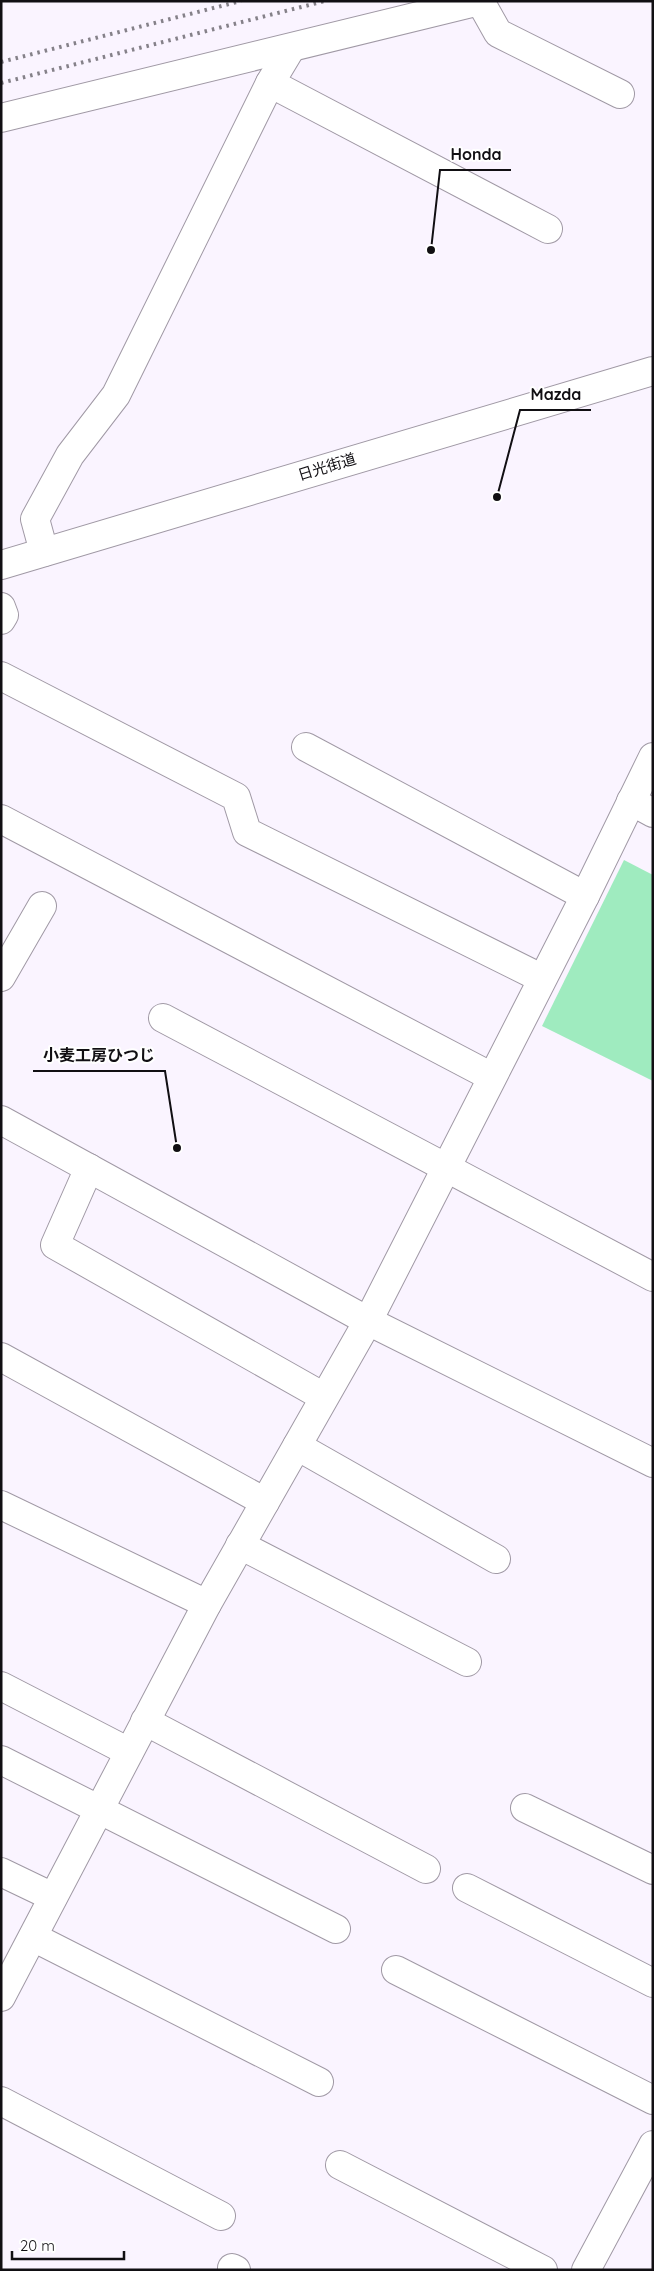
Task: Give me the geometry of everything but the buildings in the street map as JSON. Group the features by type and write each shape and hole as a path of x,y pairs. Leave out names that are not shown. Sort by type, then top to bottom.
{"street":[{"path":"1,118 480,1 498,33 620,94"},
{"path":"44,552 35,520 70,455 116,395 270,83 292,48"},
{"path":"270,83 548,229"},
{"name":"日光街道","path":"1,565 653,371"},
{"path":"1,607 4,615 1,620"},
{"path":"1,676 236,797 246,832 541,978"},
{"path":"306,747 584,896"},
{"path":"2,1996 207,1604 368,1321 584,896 642,807 653,757"},
{"path":"1,819 492,1077"},
{"path":"1,977 42,906"},
{"path":"163,1018 653,1277"},
{"path":"1,1120 368,1321 653,1463"},
{"path":"89,1168 55,1245 324,1397"},
{"path":"1,1357 265,1502"},
{"path":"296,1446 496,1559"},
{"path":"1,1505 207,1604"},
{"path":"240,1545 467,1662"},
{"path":"1,1686 129,1752"},
{"path":"146,1721 426,1869"},
{"path":"1,1760 336,1928"},
{"path":"526,1808 653,1870"},
{"path":"1,1872 53,1897"},
{"path":"467,1888 653,1983"},
{"path":"33,1937 319,2082"},
{"path":"396,1970 653,2100"},
{"path":"1,2101 222,2216"},
{"path":"586,2270 653,2145"},
{"path":"340,2165 543,2270"}],"green space":[{"path":"624,860 653,875 653,1081 542,1026"}],"railway":[{"path":"1,62 241,1"},
{"path":"1,83 325,1"}],"place":[{"name":"Honda","path":"431,250"},
{"name":"Mazda","path":"497,497"},
{"name":"小麦工房ひつじ","path":"177,1148"}]}
